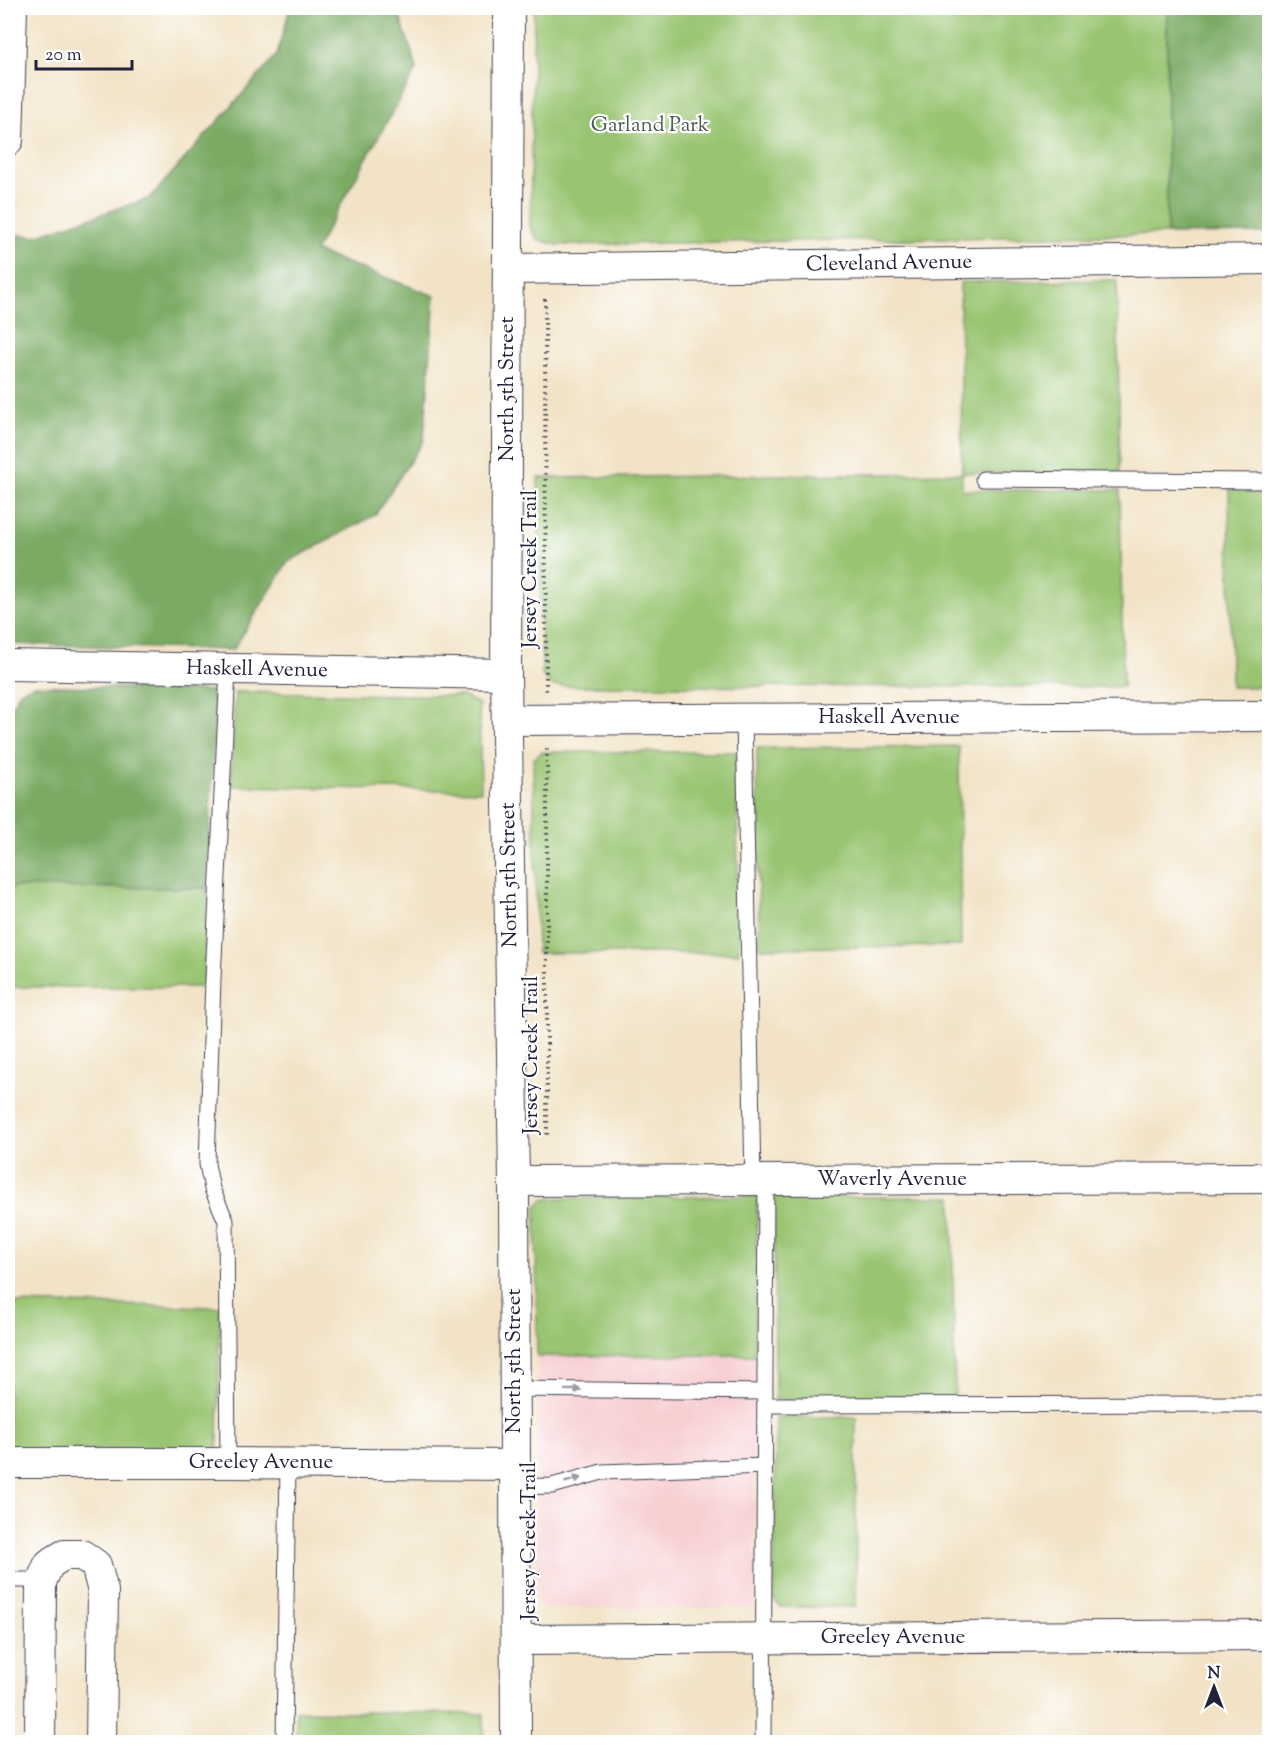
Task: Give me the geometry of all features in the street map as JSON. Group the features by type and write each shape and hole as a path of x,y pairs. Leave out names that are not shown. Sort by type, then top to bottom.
{"street":[{"path":"8,140 12,8"},
{"name":"North 5th Street","path":"509,8 506,674 514,1181 516,1743"},
{"name":"Cleveland Avenue","path":"508,268 1269,259"},
{"name":"Haskell Avenue","path":"8,665 506,674"},
{"name":"Haskell Avenue","path":"508,720 1269,716"},
{"name":"Waverly Avenue","path":"514,1181 1269,1178"},
{"name":"Greeley Avenue","path":"8,1463 288,1463 515,1476"},
{"path":"40,1743 41,1582 50,1564 64,1555 82,1555 96,1565 102,1591 102,1743"},
{"name":"Greeley Avenue","path":"516,1640 1269,1635"}],"lane":[{"path":"983,479 1269,481"},
{"path":"228,669 213,979 207,1164 212,1189 226,1221 228,1463"},
{"path":"744,718 765,1399 763,1743"},
{"path":"515,1389 765,1399 1269,1404"},
{"path":"284,1743 288,1463"},
{"path":"515,1476 552,1486 602,1472 765,1466"},
{"path":"8,1580 41,1582"}],"path":[{"name":"Jersey Creek Trail","path":"544,268 547,1181"}],"shaded area":[{"path":"755,1355 755,1608 544,1608 537,1602 537,1356"}],"green space":[{"path":"290,8 397,8 417,68 315,251 435,296 424,440 375,515 288,562 233,650 8,644 8,234 35,236 150,198 277,55"},
{"name":"Garland Park","path":"534,8 1167,8 1167,234 559,245 538,240 530,227"},
{"path":"1167,8 1269,8 1269,233 1167,234"},
{"path":"1117,280 1120,472 962,473 960,282"},
{"path":"962,473 962,490 1120,490 1123,687 552,686 542,675 538,478"},
{"path":"1229,488 1269,488 1269,687 1231,687"},
{"path":"34,685 216,691 207,888 8,887 11,708 20,691"},
{"path":"235,692 462,696 479,704 481,791 231,786"},
{"path":"959,746 961,946 759,948 757,748"},
{"path":"542,752 736,752 739,953 537,953 533,759"},
{"path":"8,887 207,888 204,987 8,987"},
{"path":"757,1196 755,1355 537,1356 536,1207 542,1200"},
{"path":"774,1197 952,1197 955,1398 775,1400"},
{"path":"8,1303 220,1307 218,1450 8,1450"},
{"path":"776,1417 856,1417 856,1607 780,1607 774,1600"},
{"path":"296,1711 484,1714 484,1742 296,1742"}]}
